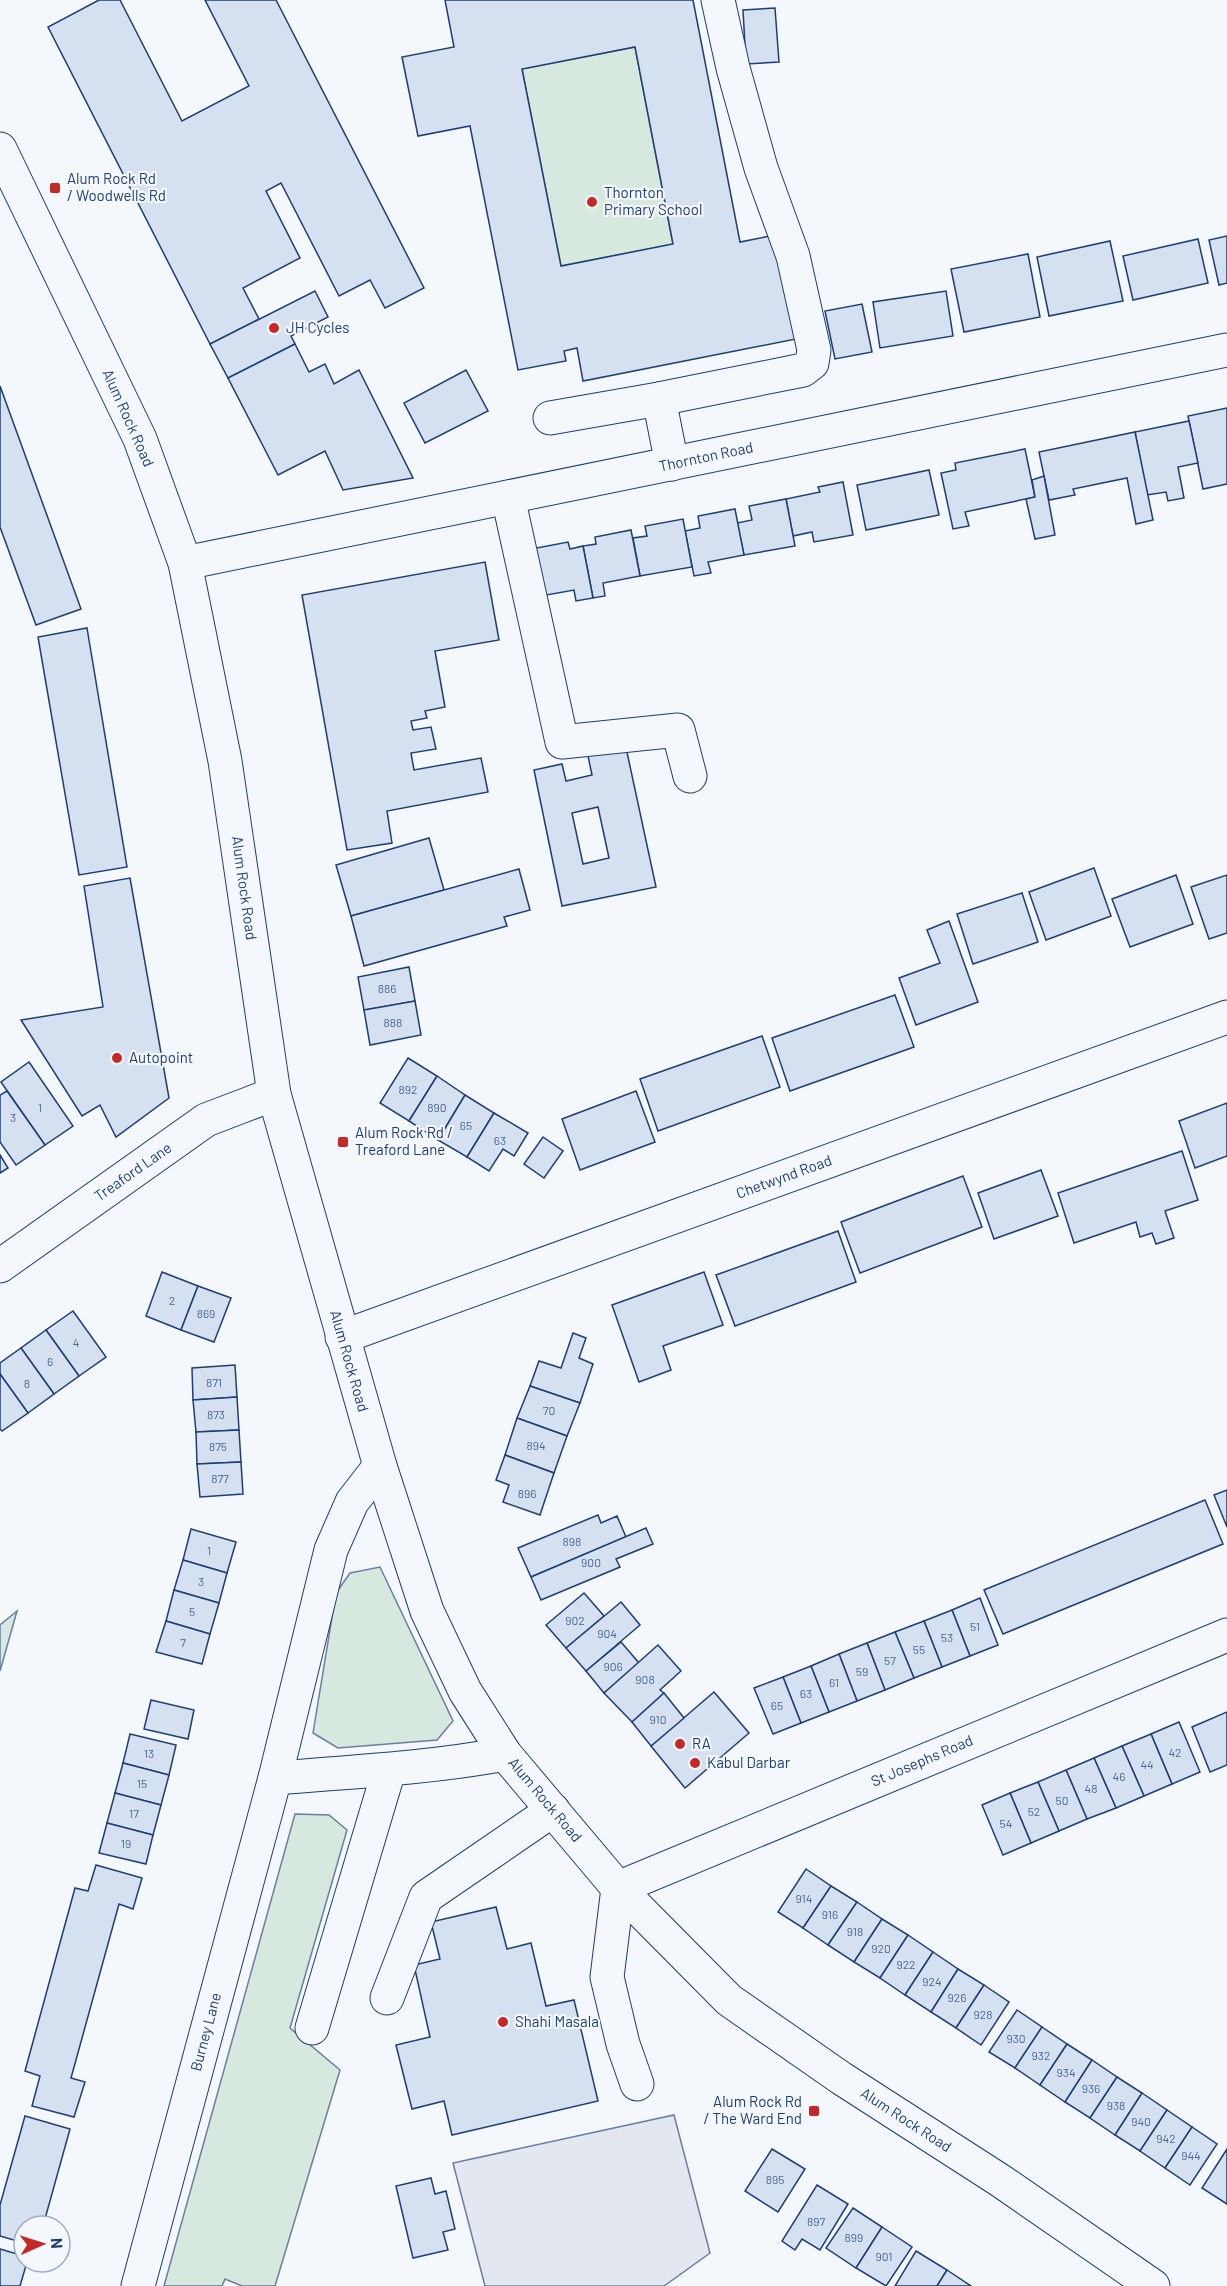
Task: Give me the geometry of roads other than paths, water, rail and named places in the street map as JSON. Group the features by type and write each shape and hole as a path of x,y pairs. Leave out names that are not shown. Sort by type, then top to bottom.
{"street":[{"path":"550,418 803,370 812,363 814,350 793,256 761,168 733,68 718,0"},
{"name":"Alum Rock Road","path":"0,149 140,439 185,563 225,761 274,1094 380,1466 428,1611 465,1691 505,1754 618,1888 729,2000 841,2078 1001,2181 1153,2286"},
{"name":"Thornton Road","path":"185,563 1227,350"},
{"path":"659,399 672,464"},
{"path":"508,497 561,742 678,730 690,776"},
{"name":"Chetwynd Road","path":"342,1337 1227,1017"},
{"name":"Treaford Lane","path":"0,1266 206,1120 274,1094"},
{"name":"Burney Lane","path":"138,2286 275,1778 331,1550 352,1502 380,1466"},
{"name":"St Josephs Road","path":"618,1888 1227,1635"},
{"path":"275,1778 389,1770 505,1754"},
{"path":"312,2028 389,1770"},
{"path":"387,1998 426,1897 553,1810"},
{"path":"618,1888 606,1977 623,2044 637,2085"}],"place":[{"name":"Alum Rock Rd / Woodwells Rd","path":"55,188"},
{"name":"Thornton Primary School","path":"592,202"},
{"name":"JH Cycles","path":"274,328"},
{"name":"Autopoint","path":"117,1058"},
{"name":"Alum Rock Rd / Treaford Lane","path":"343,1142"},
{"name":"RA","path":"680,1744"},
{"name":"Kabul Darbar","path":"695,1763"},
{"name":"Shahi Masala","path":"503,2022"},
{"name":"Alum Rock Rd / The Ward End","path":"814,2111"}]}
